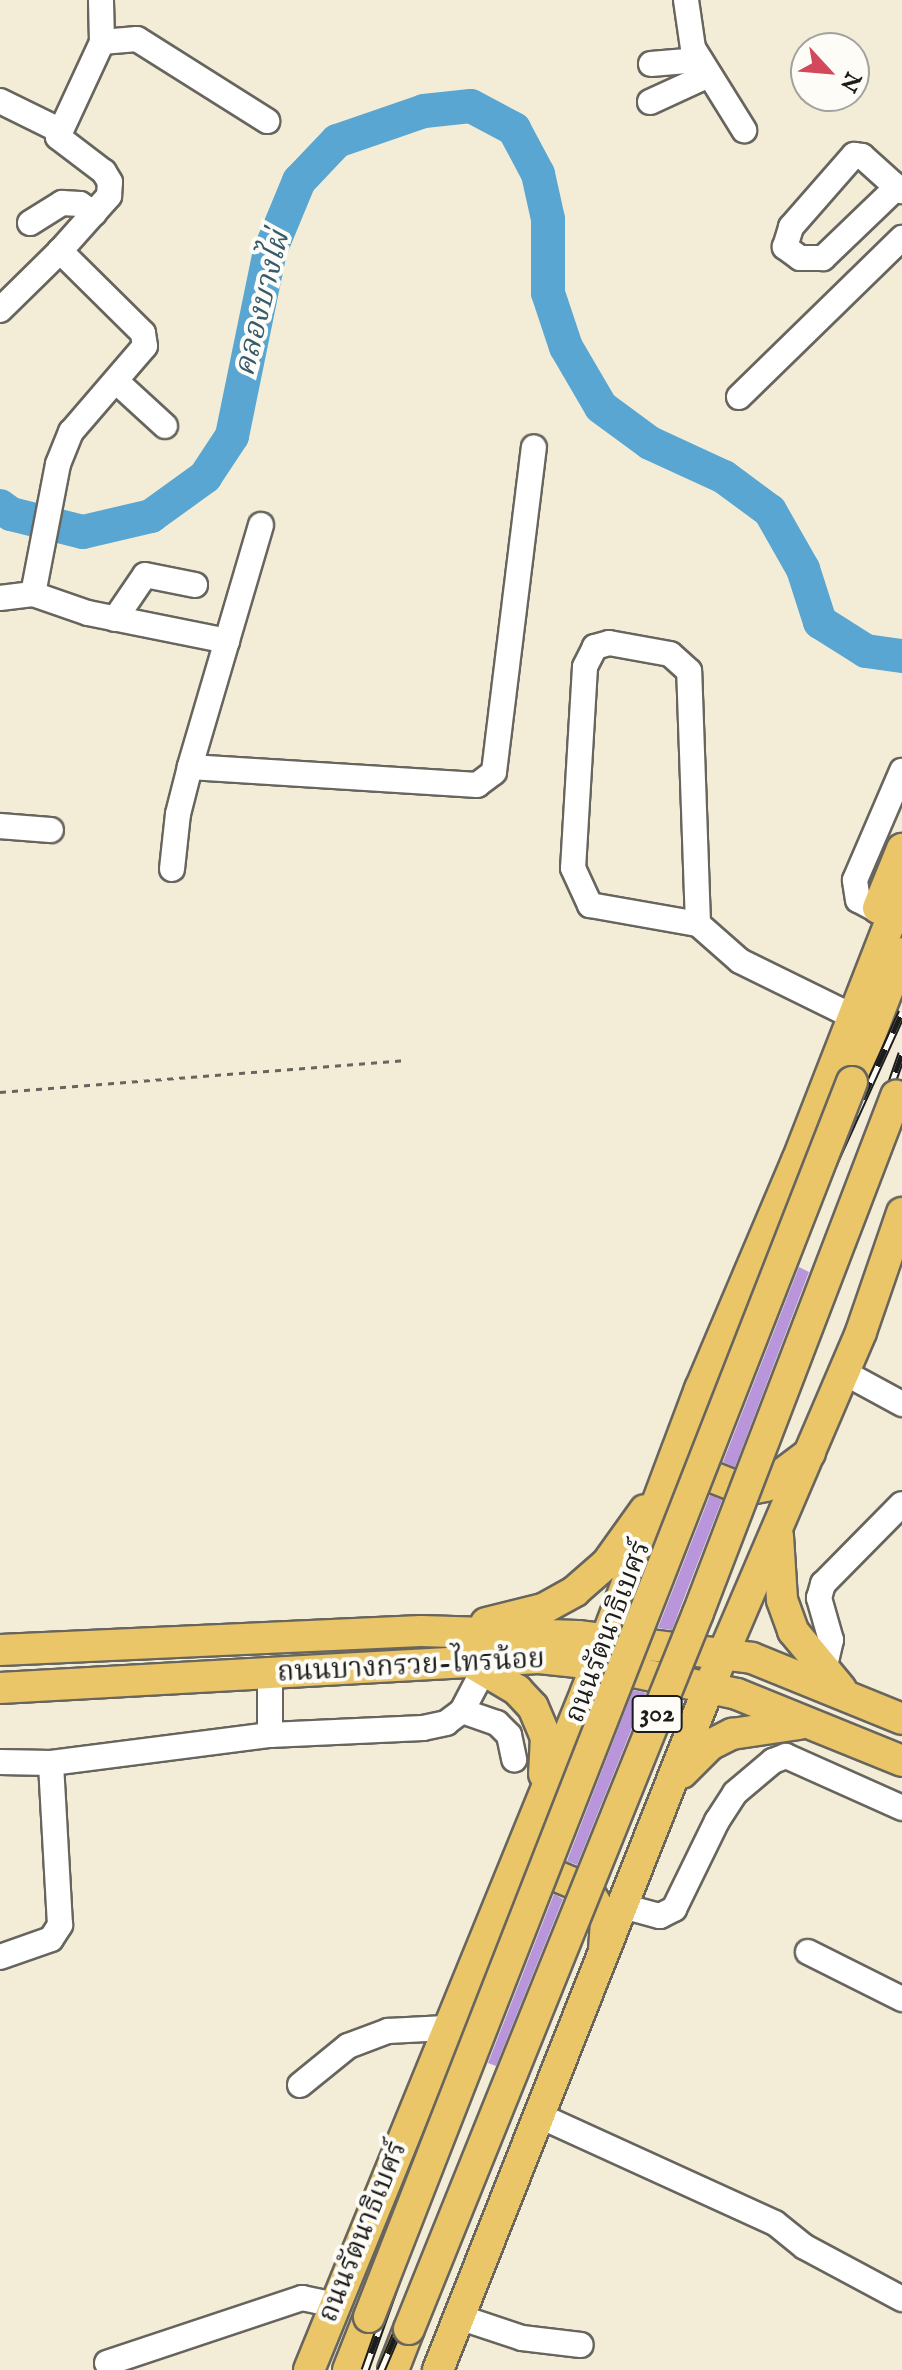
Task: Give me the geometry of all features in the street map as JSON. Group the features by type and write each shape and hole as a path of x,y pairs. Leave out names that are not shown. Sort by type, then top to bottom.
{"main road":[{"path":"859,1003 852,972 902,849"},
{"name":"ถนนรัตนาธิเบศร์","path":"309,2370 601,1651 672,1472 691,1411 902,891"},
{"name":"ถนนรัตนาธิเบศร์","path":"348,2370 902,953"},
{"name":"302","path":"393,2370 698,1613 899,1088"},
{"name":"302","path":"438,2370 626,1907 709,1687 815,1448 902,1213"},
{"path":"691,1411 687,1435 692,1455 717,1483 745,1490 766,1486 815,1448"},
{"path":"421,1631 508,1621 575,1591 607,1563 672,1472"},
{"path":"672,1784 710,1745 732,1734 797,1719 822,1679 793,1631 782,1600 778,1530"},
{"name":"ถนนบางกรวย-ไทรน้อย","path":"0,1650 421,1631 601,1651 725,1652 822,1679 901,1717"},
{"name":"ถนนบางกรวย-ไทรน้อย","path":"0,1688 270,1673 473,1666 601,1651 797,1719 902,1761"},
{"path":"473,1666 517,1690 533,1707 546,1737 546,1770 522,1848"},
{"path":"493,1919 514,1888 529,1878 570,1879 597,1901 606,1921 598,1971"}],"street":[{"path":"0,310 60,251 109,196 110,182 62,144 59,130 102,42 101,0"},
{"path":"686,0 704,68 744,130"},
{"path":"102,42 137,39 267,121"},
{"path":"651,64 704,68"},
{"path":"650,102 704,68"},
{"path":"0,101 59,130"},
{"path":"854,155 898,183 823,258 790,254 784,239 791,227 854,155"},
{"path":"30,223 62,203 80,204 94,213"},
{"path":"739,397 902,238"},
{"path":"33,594 48,531 58,464 71,432 145,346 143,333 60,251"},
{"path":"117,382 165,426"},
{"path":"190,767 477,785 488,780 494,772 534,447"},
{"path":"172,869 176,825 190,767 261,525"},
{"path":"115,619 145,575 195,585"},
{"path":"0,598 33,594 115,619 227,641"},
{"path":"698,924 689,671 670,654 609,643 595,647 585,667 573,868 578,886 590,905 698,924 740,961 859,1003"},
{"path":"877,910 858,900 855,880 902,771"},
{"path":"0,826 51,830"},
{"path":"845,1373 902,1404"},
{"path":"822,1679 831,1640 819,1598 823,1584 902,1504"},
{"path":"0,1762 51,1763 270,1735 423,1728 446,1723 462,1711 473,1666"},
{"path":"270,1673 270,1735"},
{"path":"462,1711 497,1723 509,1735 514,1759"},
{"path":"626,1907 669,1914 735,1793 773,1761 786,1756 902,1808"},
{"path":"0,1957 51,1939 60,1925 51,1763"},
{"path":"808,1952 902,1999"},
{"path":"300,2085 348,2046 388,2031 446,2028"},
{"path":"540,2116 775,2223 805,2247 902,2299"},
{"path":"107,2363 302,2298 334,2305"},
{"path":"459,2317 522,2338 581,2345"}],"path":[{"path":"0,1092 407,1060"}],"building":[{"path":"799,1267 809,1272 735,1467 723,1462"},
{"path":"710,1495 722,1500 672,1630 658,1628"},
{"path":"633,1690 646,1693 577,1865 567,1861"},
{"path":"554,1894 563,1899 496,2066 488,2063"}],"waterway":[{"name":"คลองบางไผ่","path":"0,506 11,514 83,532 151,516 205,477 232,436 270,251 299,181 337,141 424,111 471,106 514,129 538,174 548,219 548,293 566,347 601,407 650,443 724,477 770,511 803,569 820,622 866,651 902,656"}],"railway":[{"path":"365,2370 481,2042 796,1246 902,1012"},
{"path":"381,2370 515,2055 830,1259 902,1053"}]}
